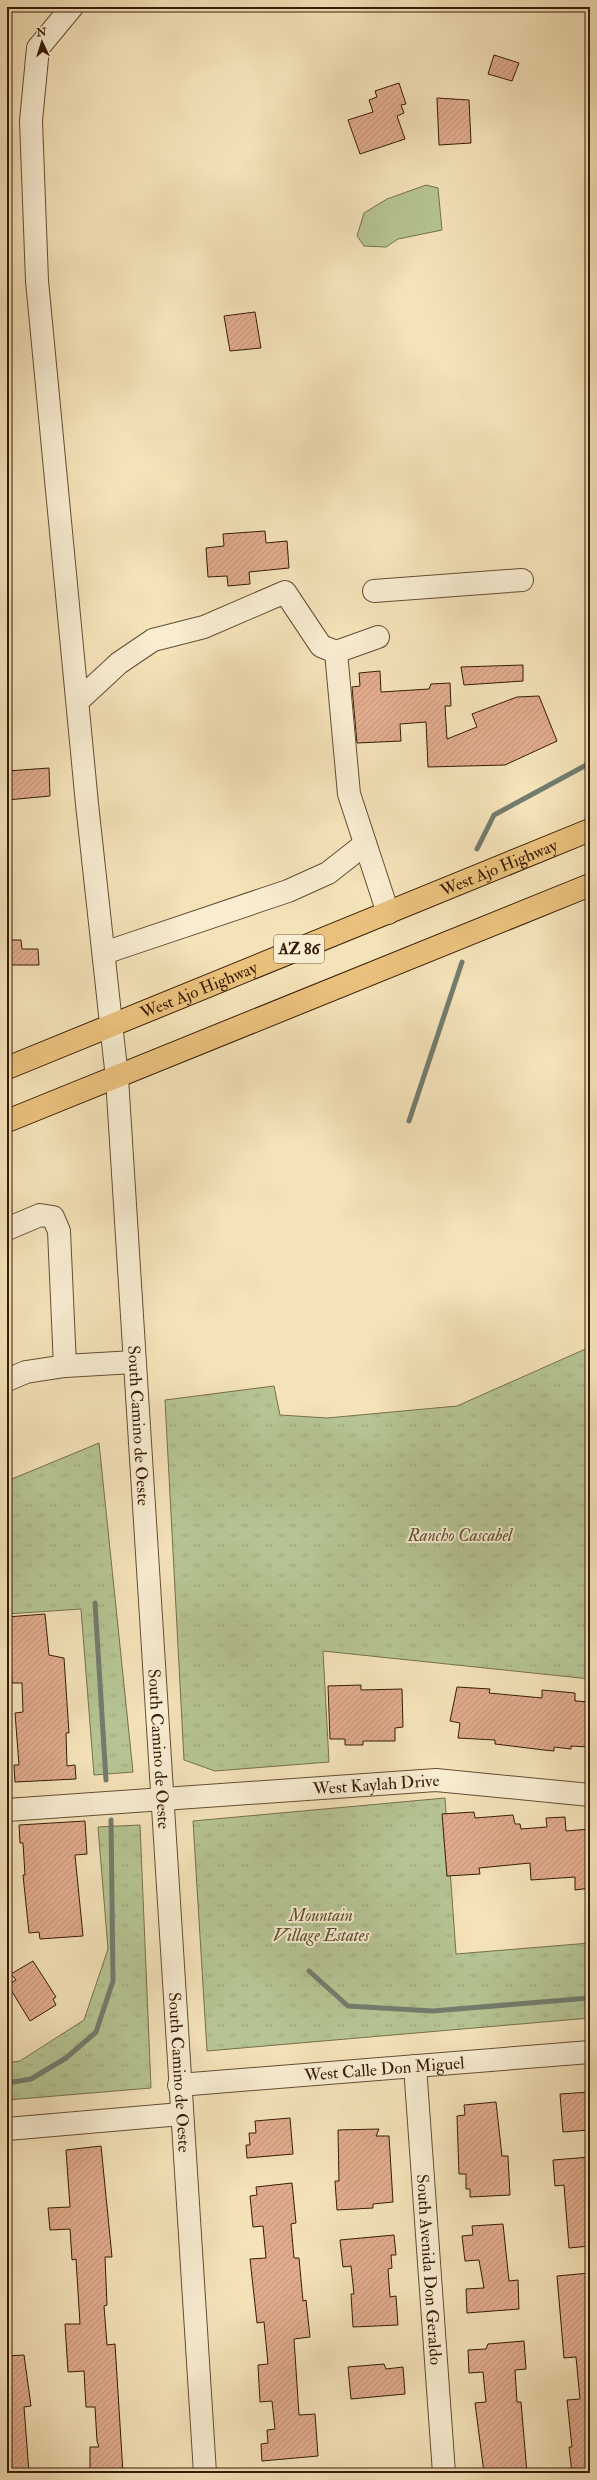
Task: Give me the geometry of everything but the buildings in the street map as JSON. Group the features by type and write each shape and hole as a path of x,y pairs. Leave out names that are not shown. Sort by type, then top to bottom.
{"main road":[{"name":"West Ajo Highway","path":"7,1068 590,830"},
{"path":"7,1121 117,1078 590,885"}],"street":[{"name":"South Camino de Oeste","path":"72,7 38,48 31,121 37,281 117,1078 179,2085 205,2473"},
{"path":"374,591 522,580"},
{"path":"78,701 118,662 153,640 204,627 285,592 321,646 336,652 378,637"},
{"path":"336,652 349,794 388,913"},
{"path":"104,953 288,891 328,873 365,844"},
{"path":"7,1229 40,1215 53,1218 59,1231 65,1366"},
{"path":"7,1380 26,1372 65,1366 134,1362"},
{"name":"West Kaylah Drive","path":"7,1810 161,1798 436,1780 590,1795"},
{"name":"West Calle Don Miguel","path":"179,2085 590,2052"},
{"name":"South Avenida Don Geraldo","path":"415,2066 444,2473"},
{"path":"7,2129 181,2114"}],"green space":[{"path":"426,185 438,188 442,230 398,239 386,247 364,246 357,236 364,213 387,199"},
{"name":"Rancho Cascabel","path":"590,1347 590,1679 323,1651 329,1762 215,1771 184,1760 165,1400 274,1386 280,1415 327,1418 457,1406"},
{"path":"99,1443 133,1772 94,1775 81,1609 7,1614 7,1481"},
{"name":"Mountain Village Estates","path":"445,1798 456,1954 590,1943 590,2018 207,2051 193,1821"},
{"path":"140,1825 151,2088 7,2100 7,2063 20,2061 84,2020 108,1949 98,1827"}],"waterway":[{"path":"477,849 494,815 590,763"},
{"path":"409,1121 462,962"},
{"path":"95,1603 106,1780"},
{"path":"7,2083 31,2079 66,2058 96,2032 113,1981 111,1820"},
{"path":"309,1971 348,2006 433,2011 590,1998"}]}
